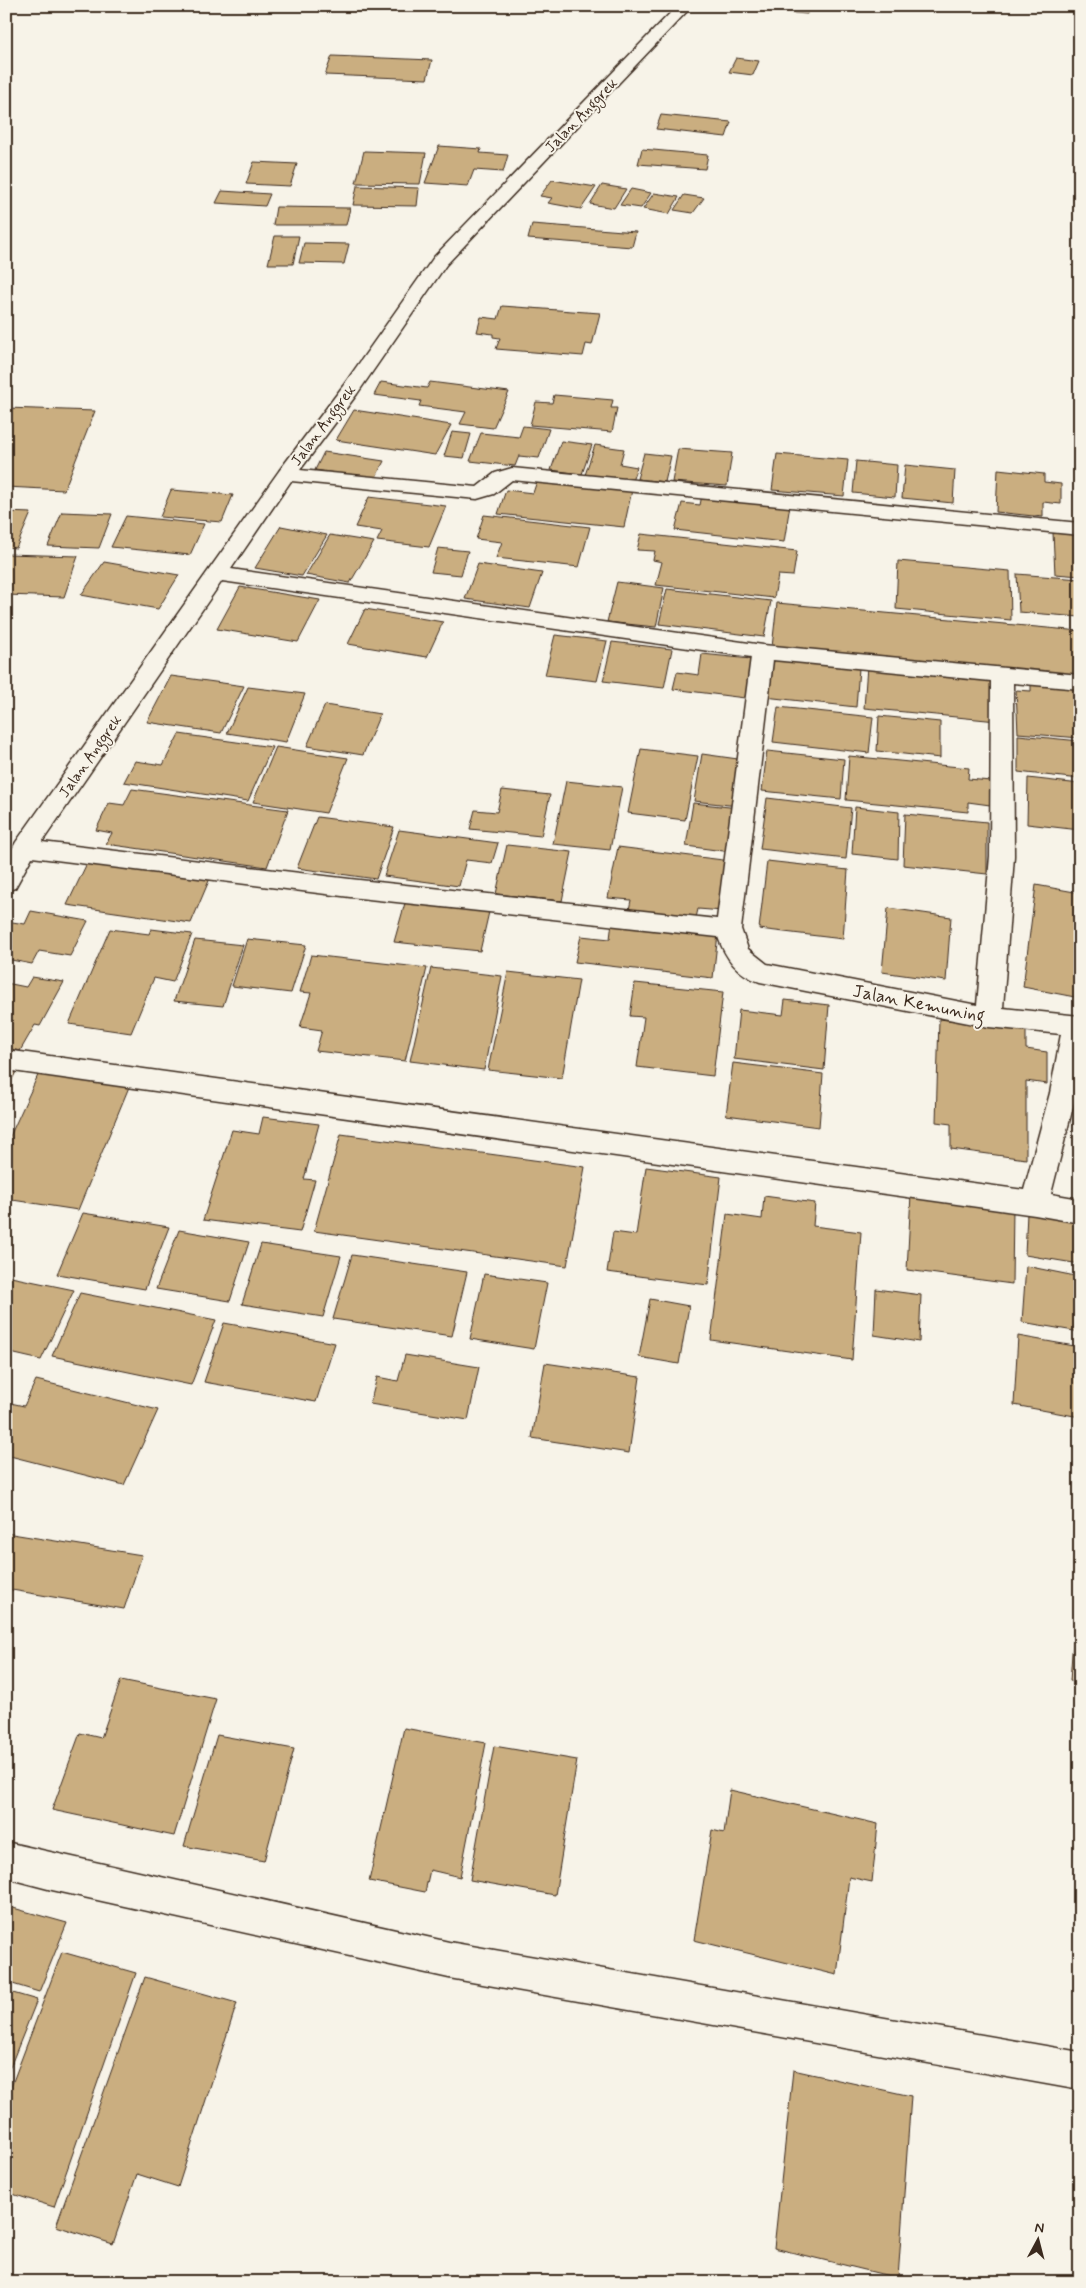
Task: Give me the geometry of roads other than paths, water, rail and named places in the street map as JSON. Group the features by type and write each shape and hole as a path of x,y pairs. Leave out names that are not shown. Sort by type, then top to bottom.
{"street":[{"name":"Jalan Anggrek","path":"6,882 25,848 286,475 350,390 440,261 686,6"},
{"path":"286,475 477,493 486,491 502,476 512,474 1080,529"},
{"path":"217,574 763,652 906,664 1002,676 1080,682"},
{"path":"25,848 340,886 728,929 763,652"},
{"path":"989,1017 1002,856 1002,676"},
{"name":"Jalan Kemuning","path":"728,929 737,954 760,972 989,1017 1078,1026"},
{"path":"1035,1203 1042,1165 1050,1147 1078,1026"},
{"path":"6,1060 1035,1203 1080,1211"},
{"path":"6,1860 52,1872 449,1960 1080,2071"}]}
